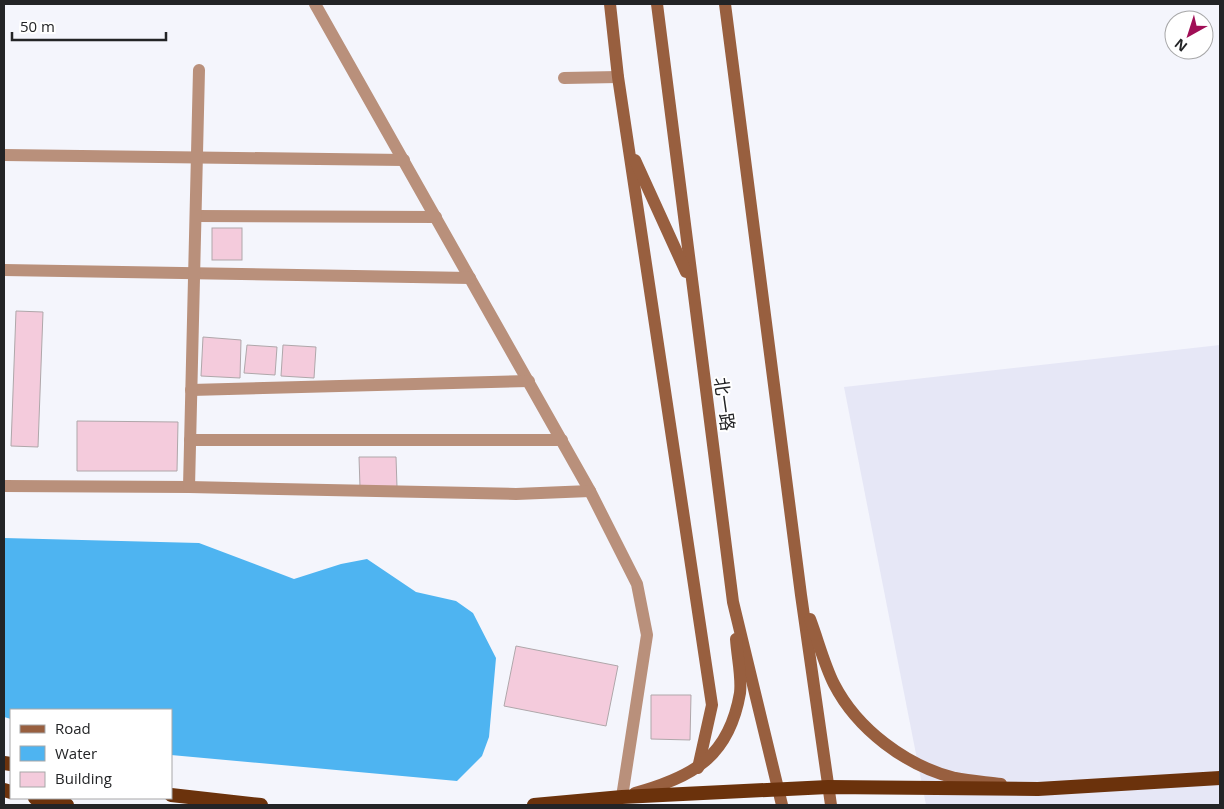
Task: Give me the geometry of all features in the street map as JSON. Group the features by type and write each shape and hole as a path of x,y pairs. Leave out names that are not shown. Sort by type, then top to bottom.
{"highway":[{"path":"534,805 622,797 828,787 1038,789 1220,778"},
{"path":"172,795 261,805"},
{"path":"40,799 67,805"}],"main road":[{"path":"610,4 628,147 712,705 698,768"},
{"name":"北一路","path":"656,4 733,602 780,789 782,805"},
{"path":"725,4 831,805"},
{"path":"628,147 691,284"},
{"path":"802,595 834,684 854,714 882,741 918,764 955,778 1038,789"},
{"path":"622,797 670,784 698,768 720,745 740,691 733,602"}],"street":[{"path":"315,4 562,440 638,584 647,634 622,797"},
{"path":"189,487 199,70"},
{"path":"564,78 618,76"},
{"path":"4,155 404,160"},
{"path":"196,216 436,217"},
{"path":"4,270 470,278"},
{"path":"191,390 529,381"},
{"path":"190,440 562,440"},
{"path":"4,486 189,487 516,494 590,491"}],"shaded area":[{"path":"1220,345 1220,805 926,805 844,387"}],"water":[{"path":"4,538 199,543 294,579 341,564 367,559 416,592 456,601 473,613 496,658 489,737 482,756 457,781 172,755 172,709 10,709 10,719 4,717"}],"building":[{"path":"212,228 242,228 242,260 212,260"},
{"path":"16,311 43,312 38,447 11,446"},
{"path":"203,337 241,340 240,378 201,376"},
{"path":"247,345 277,347 275,375 244,373"},
{"path":"283,345 316,347 314,378 281,376"},
{"path":"77,421 178,422 177,471 77,471"},
{"path":"359,457 396,457 397,487 360,487"},
{"path":"516,646 618,666 606,726 504,706"},
{"path":"651,695 691,695 690,740 651,739"}]}
